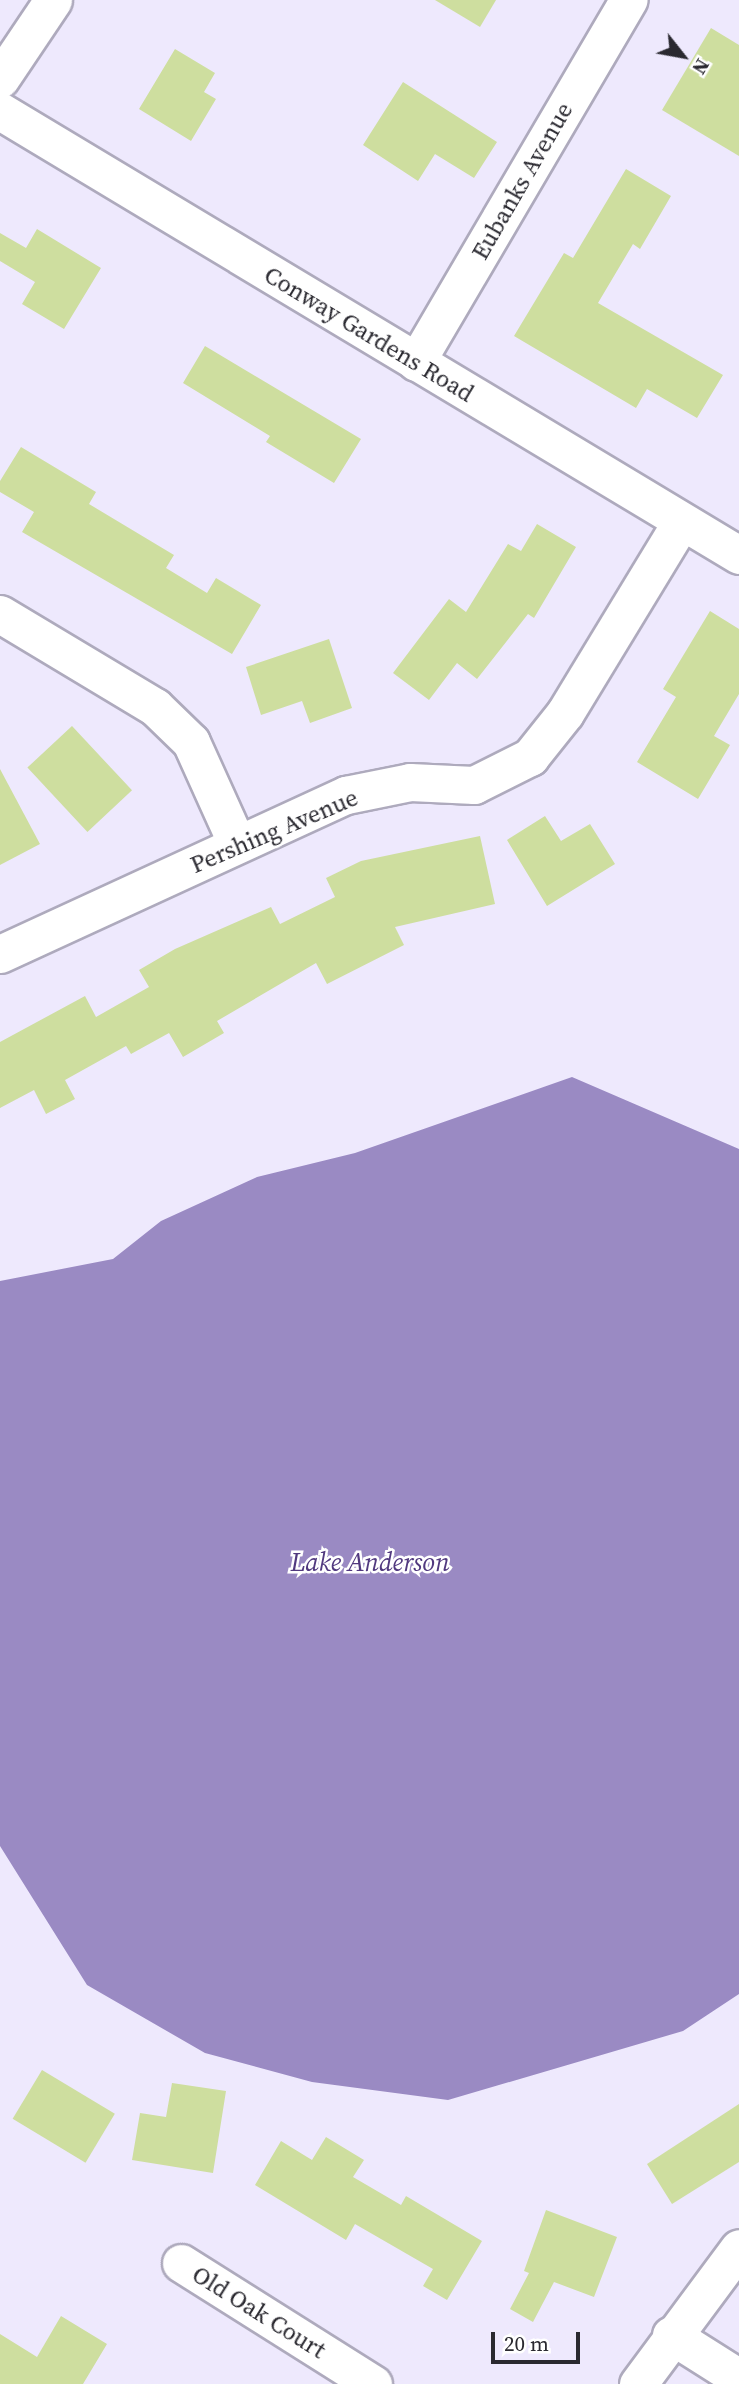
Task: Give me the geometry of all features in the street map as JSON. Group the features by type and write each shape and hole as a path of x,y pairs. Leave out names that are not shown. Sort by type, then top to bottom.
{"street":[{"path":"0,79 53,0"},
{"name":"Eubanks Avenue","path":"416,362 628,0"},
{"name":"Conway Gardens Road","path":"0,111 739,555"},
{"name":"Pershing Avenue","path":"0,954 345,795 410,782 474,785 530,757 565,713 681,522"},
{"path":"0,614 155,707 191,742 237,844"},
{"path":"638,2384 671,2335 739,2248"},
{"name":"Old Oak Court","path":"181,2263 373,2384"},
{"path":"671,2335 739,2378"}],"water":[{"name":"Lake Anderson","path":"572,1077 739,1149 739,1994 683,2031 448,2100 312,2082 205,2053 87,1985 0,1846 0,1281 113,1259 161,1221 257,1177 355,1153"}],"building":[{"path":"435,0 496,0 480,27"},
{"path":"711,28 739,45 739,156 662,110"},
{"path":"175,49 215,73 204,92 216,99 191,141 139,109"},
{"path":"403,82 497,142 474,178 435,154 418,181 363,145"},
{"path":"626,169 671,196 640,249 633,244 598,303 723,375 697,418 647,389 636,408 514,336 564,253 573,258"},
{"path":"37,229 101,268 64,329 22,304 35,282 0,261 0,233 26,248"},
{"path":"205,346 361,439 334,483 266,442 270,436 183,383"},
{"path":"21,447 96,492 89,504 174,555 166,568 207,593 216,578 261,605 232,654 22,532 34,512 0,492 0,481"},
{"path":"537,524 576,547 534,618 528,614 477,679 457,663 429,700 393,673 449,599 466,612 508,544 521,551"},
{"path":"710,611 739,629 739,694 714,736 730,745 698,799 637,762 676,697 663,689"},
{"path":"329,639 352,708 310,723 302,701 261,715 246,667"},
{"path":"72,726 132,790 87,832 27,768"},
{"path":"0,769 40,844 0,865"},
{"path":"545,816 561,841 590,824 615,864 547,906 507,840"},
{"path":"480,836 495,904 395,927 404,945 327,984 316,963 217,1021 224,1033 183,1057 169,1033 131,1054 126,1046 65,1080 75,1099 46,1114 34,1090 0,1108 0,1042 85,996 96,1017 149,987 139,970 175,949 271,907 280,924 335,897 326,878 361,861"},
{"path":"42,2070 115,2114 86,2163 13,2119"},
{"path":"172,2083 226,2091 213,2173 132,2160 140,2113 166,2117"},
{"path":"739,2104 739,2162 672,2204 647,2164"},
{"path":"326,2137 364,2160 353,2177 401,2205 406,2196 482,2241 447,2300 423,2286 433,2269 355,2224 346,2240 255,2185 281,2141 312,2160"},
{"path":"546,2210 617,2237 594,2297 554,2282 533,2322 510,2309 529,2273 524,2271"},
{"path":"61,2316 107,2344 83,2384 0,2384 0,2334 37,2357"}]}
